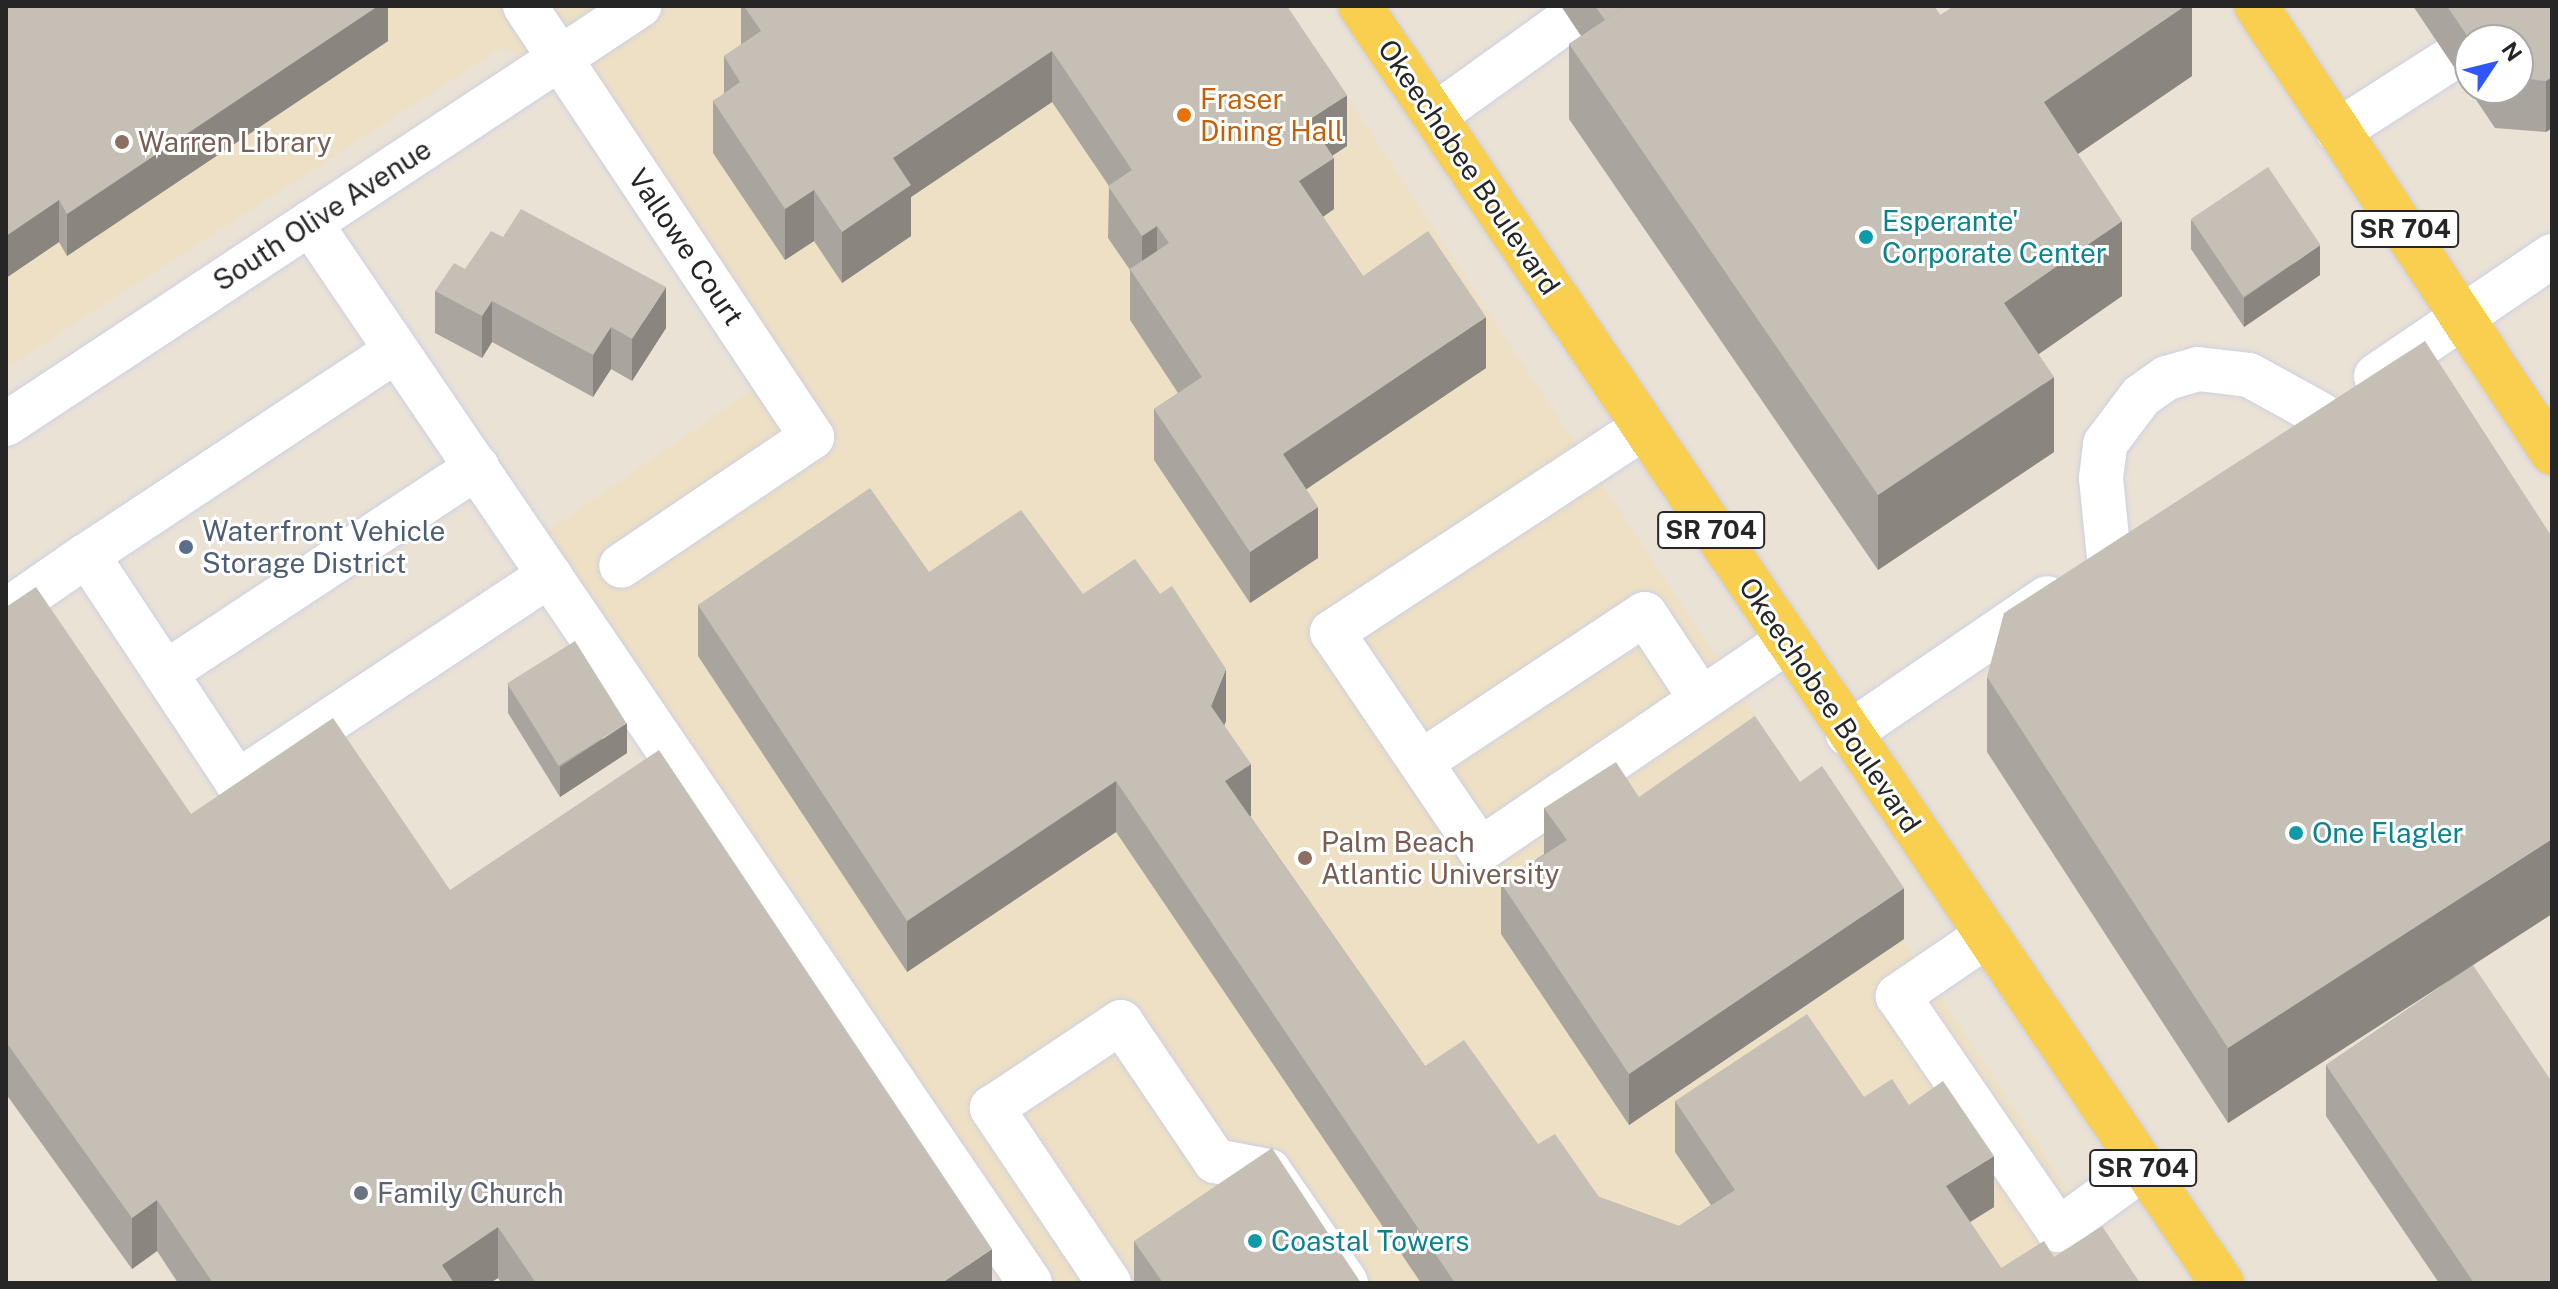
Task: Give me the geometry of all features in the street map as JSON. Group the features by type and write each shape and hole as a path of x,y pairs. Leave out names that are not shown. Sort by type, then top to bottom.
{"main road":[{"name":"Okeechobee Boulevard","path":"1360,6 1848,734 2222,1283"},
{"name":"SR 704","path":"2256,6 2552,453"}],"street":[{"name":"Vallowe Court","path":"525,6 812,437 621,566"},
{"name":"South Olive Avenue","path":"6,424 639,6"},
{"path":"1434,116 1569,19"},
{"path":"2338,131 2449,60"},
{"path":"310,223 394,352 477,467 1030,1283"},
{"path":"2283,439 2552,256"},
{"path":"6,611 394,352"},
{"path":"2109,557 2101,478 2105,444 2141,396 2167,378 2198,369 2249,375 2320,414"},
{"path":"1643,428 1332,632 1480,850 1786,642"},
{"path":"165,673 477,467"},
{"path":"1848,734 2147,531"},
{"path":"87,555 237,782 550,575"},
{"path":"1421,762 1645,614 1701,699"},
{"path":"1986,936 1898,996 2058,1230 2143,1168"},
{"path":"1109,1283 992,1108 1121,1022 1215,1161 1269,1171 1346,1283"}],"shaded area":[{"name":"Palm Beach Atlantic University","path":"6,6 1287,6 2129,1283 1047,1283 542,535 787,366 595,82 501,48 6,368"}],"building":[{"name":"Warren Library","path":"6,6 378,6 67,214 59,200 6,236"},
{"path":"744,6 1287,6 1347,95 1309,120 1334,158 1299,181 1363,276 1428,231 1486,317 1283,454 1318,507 1250,552 1154,409 1202,377 1130,269 1169,243 1157,226 1142,236 1108,186 1132,170 1052,51 893,158 911,185 842,232 814,190 785,209 713,101 740,82 724,56 761,31"},
{"path":"1595,6 1626,6 1605,20"},
{"name":"Esperante' Corporate Center","path":"1626,6 1934,6 1940,15 1954,6 2185,6 2044,102 2122,221 2004,303 2054,377 1878,495 1569,44"},
{"path":"2447,6 2552,6 2552,77 2546,81 2534,80 2534,24 2459,24"},
{"path":"2268,167 2321,245 2243,297 2191,219"},
{"path":"521,209 666,287 632,339 611,327 593,355 492,301 482,316 435,291 454,263 465,269 491,231 503,237"},
{"name":"One Flagler","path":"2425,341 2552,537 2552,839 2228,1048 1987,677 2004,613"},
{"path":"870,488 929,572 1021,510 1083,594 1135,559 1160,594 1172,586 1226,669 1211,706 1251,764 1225,781 1425,1066 1464,1040 1538,1144 1555,1134 1599,1197 1679,1226 1735,1190 1675,1101 1807,1014 1864,1097 1892,1079 1909,1105 1943,1081 1994,1156 1946,1186 2001,1268 2044,1241 2054,1257 2102,1226 2140,1283 1455,1283 1116,781 907,921 698,605"},
{"path":"36,587 191,814 333,718 450,890 659,750 992,1249 942,1283 536,1283 498,1227 442,1265 454,1283 213,1283 157,1200 132,1218 6,1042 6,607"},
{"path":"575,641 626,723 559,766 507,683"},
{"path":"1755,716 1800,782 1822,766 1904,888 1629,1074 1501,883 1567,840 1544,808 1616,762 1639,797"},
{"path":"2473,965 2552,1082 2552,1283 2474,1283 2326,1065"},
{"path":"1272,1148 1361,1283 1163,1283 1134,1241"}],"place":[{"name":"Fraser Dining Hall","path":"1184,115"},
{"name":"Warren Library","path":"122,142"},
{"name":"Esperante' Corporate Center","path":"1866,237"},
{"name":"Waterfront Vehicle Storage District","path":"186,547"},
{"name":"One Flagler","path":"2296,833"},
{"name":"Palm Beach Atlantic University","path":"1305,858"},
{"name":"Family Church","path":"361,1193"},
{"name":"Coastal Towers","path":"1255,1241"}]}
